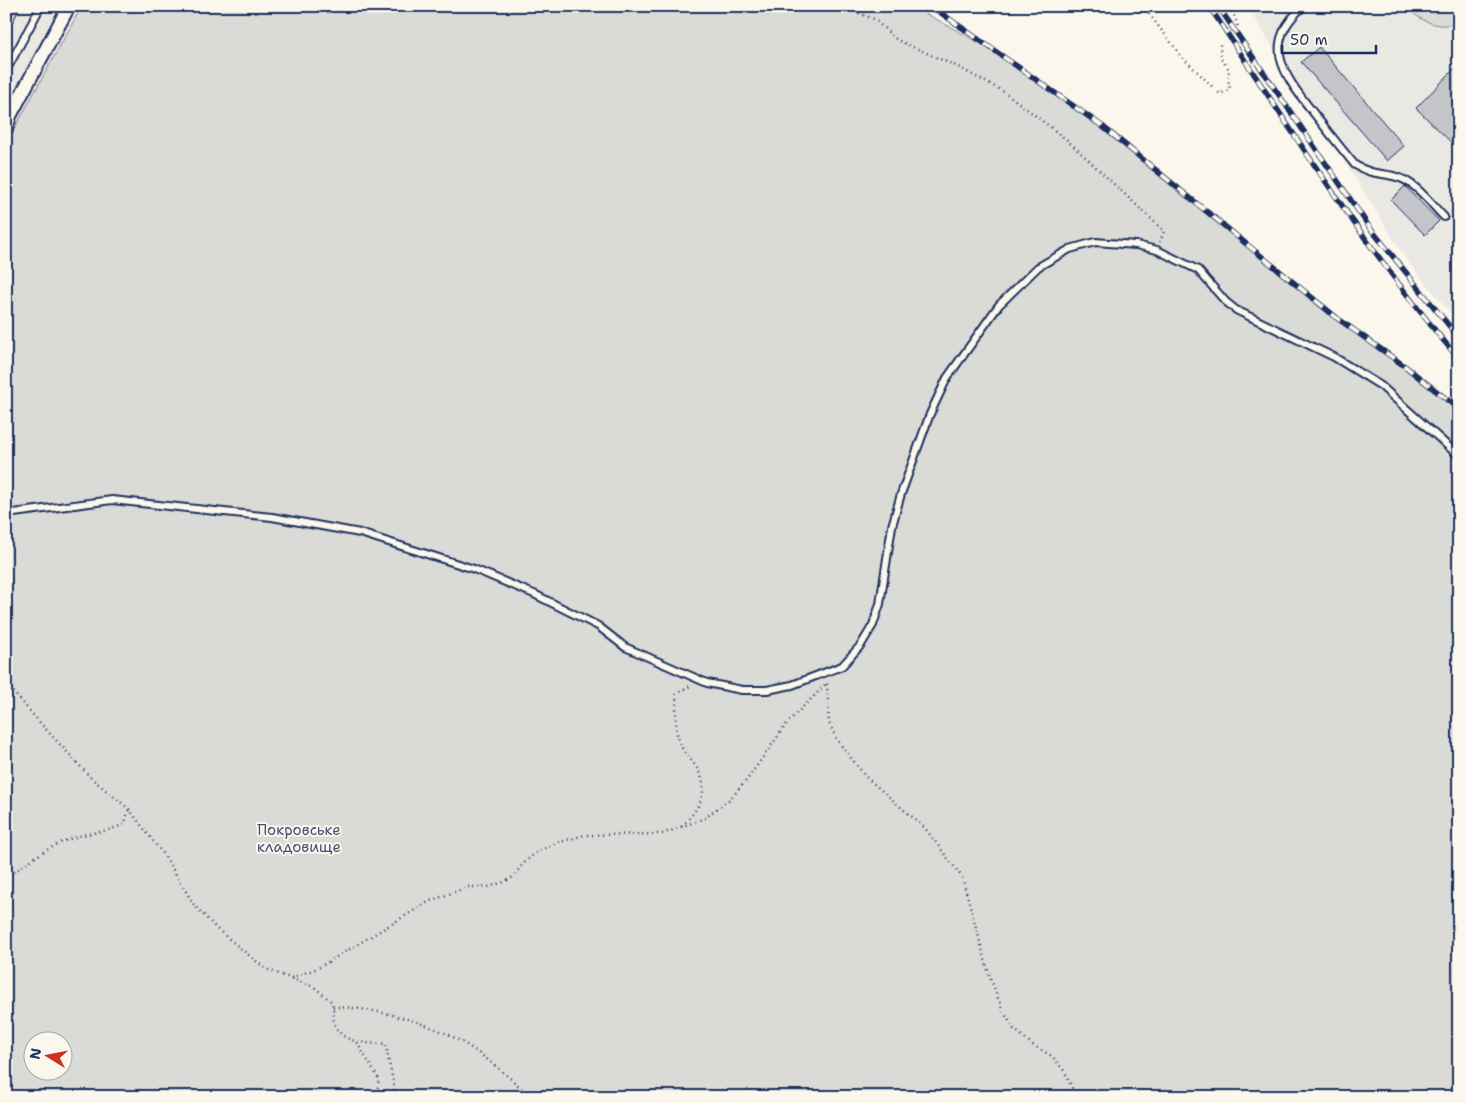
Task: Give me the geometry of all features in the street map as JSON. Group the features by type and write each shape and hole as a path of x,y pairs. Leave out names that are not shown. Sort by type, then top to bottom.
{"street":[{"path":"6,129 10,116 69,6"}],"lane":[{"path":"6,70 41,6"},
{"path":"1304,6 1286,24 1281,35 1280,55 1288,80 1354,165 1368,173 1400,178 1409,182 1444,217"},
{"path":"6,514 112,500 272,517 360,533 474,569 534,594 598,626 625,647 706,683 742,690 768,690 792,685 842,666 861,645 873,625 880,604 897,510 930,414 947,378 999,305 1038,267 1070,249 1095,242 1136,245 1158,250 1198,270 1225,301 1236,310 1334,357 1382,386 1459,456"}],"path":[{"path":"840,6 874,19 897,40 956,66 1006,93 1067,140 1125,192 1164,232 1158,250"},
{"path":"1149,6 1144,7 1182,57 1220,94 1230,89 1229,69 1220,59 1220,44"},
{"path":"1231,6 1238,27"},
{"path":"291,978 318,968 430,901 468,887 488,887 504,882 513,877 534,854 556,843 585,835 662,834 705,818 731,798 746,781 788,722 842,666"},
{"path":"6,673 14,693 41,724 91,778 129,809 166,858 200,911 218,930 266,970 314,987 332,1002 334,1022 339,1030 357,1043 379,1078 376,1097"},
{"path":"681,827 697,811 703,791 701,774 679,742 676,724 676,694 688,687 706,683"},
{"path":"827,683 829,723 837,740 866,777 926,828 954,865 962,877 989,974 1002,1009 1014,1029 1034,1046 1052,1056 1066,1072 1076,1097"},
{"path":"6,878 46,850 62,842 74,837 111,831 125,823 129,809"},
{"path":"333,1007 352,1007 406,1020 455,1038 531,1097"},
{"path":"357,1043 386,1044 388,1067 393,1078 396,1097"}],"shaded area":[{"path":"6,6 82,6 6,144"},
{"path":"1247,6 1405,6 1450,25 1459,24 1459,323 1406,259"}],"green space":[{"name":"Покровське кладовище","path":"82,6 912,6 989,48 1102,126 1337,318 1459,409 1459,1097 6,1097 6,144"},
{"path":"1404,6 1459,6 1459,24 1443,25 1429,22 1423,20"}],"building":[{"path":"6,6 19,10 6,34"},
{"path":"1319,47 1404,146 1387,161 1301,62"},
{"path":"1459,64 1459,95 1452,102 1459,110 1459,150 1416,108"},
{"path":"1405,186 1439,221 1425,235 1391,200"}],"railway":[{"path":"931,6 1102,126 1337,318 1406,367 1459,409"},
{"path":"1209,6 1360,231 1459,359"},
{"path":"1218,6 1370,228 1459,338"}]}
